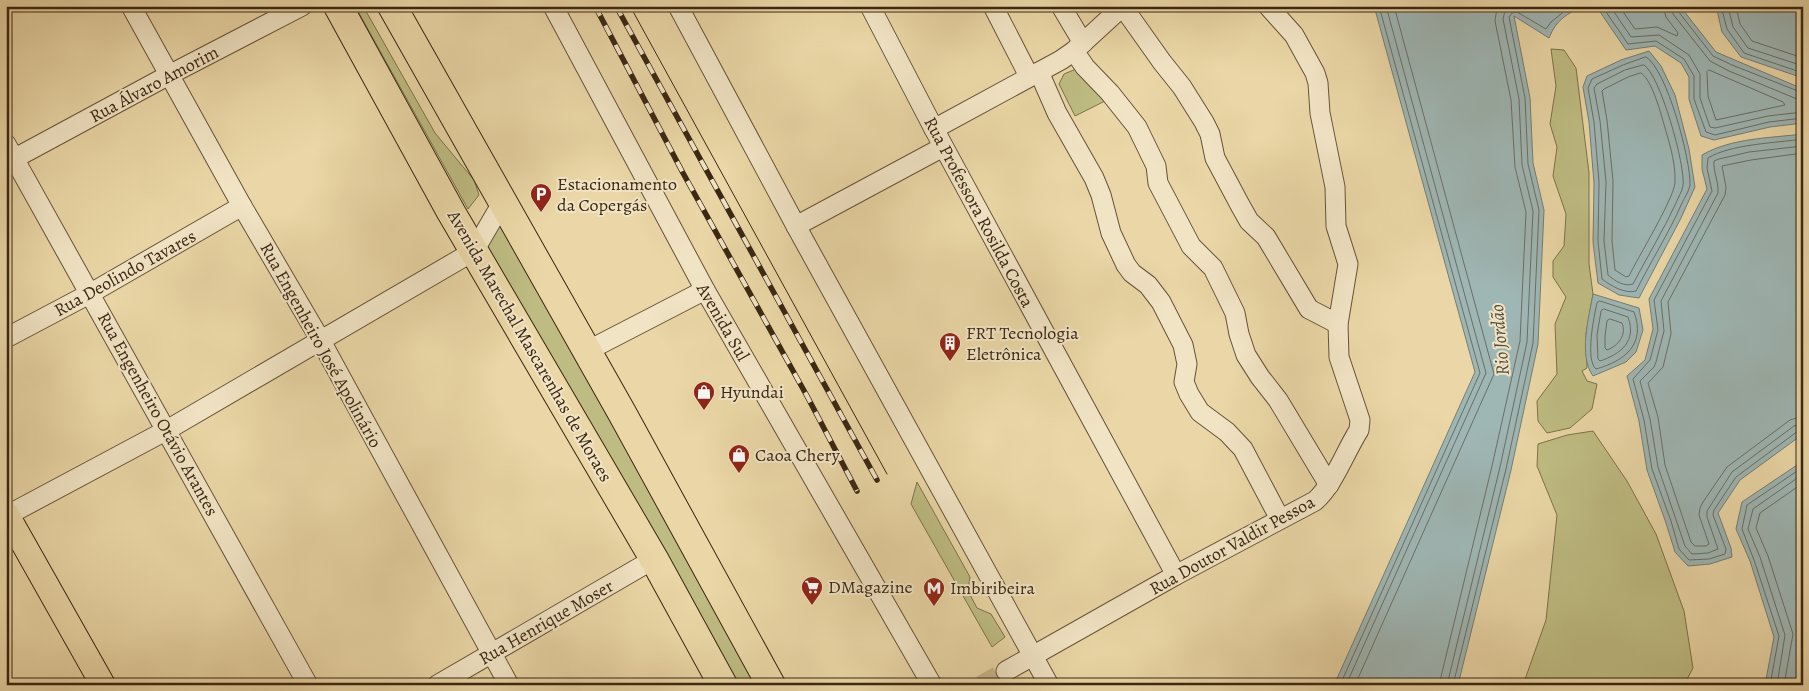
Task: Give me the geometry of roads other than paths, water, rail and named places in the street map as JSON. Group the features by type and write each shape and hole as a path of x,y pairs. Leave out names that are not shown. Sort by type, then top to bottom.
{"highway":[{"name":"Avenida Marechal Mascarenhas de Moraes","path":"338,6 451,212 654,559 723,685"},
{"path":"374,6 431,107 473,151"},
{"path":"392,6 587,351 771,685"}],"main road":[{"path":"7,515 103,685"}],"street":[{"name":"Rua Engenheiro José Apolinário","path":"131,6 242,206 321,341 509,685"},
{"name":"Rua Álvaro Amorim","path":"9,155 302,6"},
{"name":"Avenida Sul","path":"553,6 705,290 932,685"},
{"path":"678,6 796,226 1049,685"},
{"name":"Rua Professora Rosilda Costa","path":"870,6 943,147 1176,575"},
{"path":"993,6 1094,178 1111,233 1126,265 1132,273 1148,285 1161,302 1183,345 1187,364 1184,382 1189,394 1200,412 1234,438 1243,449 1280,519"},
{"path":"1061,6 1085,67 1110,93 1136,127 1156,166 1158,183 1191,246 1213,268 1235,313 1246,355 1278,400 1329,485"},
{"name":"Rua Doutor Valdir Pessoa","path":"1006,671 1176,575 1315,501 1329,485 1360,425 1339,357 1338,324 1348,264 1336,226 1335,187 1320,113 1318,83 1315,73 1294,34 1268,6"},
{"path":"934,129 1034,74 1078,47 1123,7 1162,62 1182,86 1210,134 1215,158 1240,205 1250,221 1266,237 1309,309 1338,324"},
{"path":"796,226 943,147"},
{"name":"Rua Engenheiro Otávio Arantes","path":"9,155 90,293 308,685"},
{"path":"7,515 167,430 474,251 502,203"},
{"name":"Rua Deolindo Tavares","path":"6,338 90,293 242,206"},
{"path":"587,351 705,290"},
{"path":"1309,309 1343,294"},
{"name":"Rua Henrique Moser","path":"437,685 654,559"}],"water":[{"name":"Rio Jordão","path":"1374,6 1585,6 1563,18 1555,26 1549,38 1514,16 1530,98 1533,163 1544,210 1538,344 1511,470 1458,685 1334,685 1475,372"},
{"path":"1596,6 1680,6 1716,52 1803,89 1803,123 1770,127 1714,140 1701,136 1689,99 1689,77 1681,63 1655,46 1626,50"},
{"path":"1716,6 1803,6 1803,78 1741,57 1722,32"},
{"path":"1649,51 1661,66 1675,95 1689,149 1695,187 1639,298 1619,295 1598,283 1593,242 1594,183 1589,122 1583,87 1587,76 1621,60"},
{"path":"1803,134 1803,434 1740,480 1718,513 1731,548 1732,557 1710,564 1688,566 1675,552 1647,470 1639,421 1627,376 1645,360 1653,329 1649,299 1707,189 1702,169 1702,155 1713,149 1738,142"},
{"path":"1593,294 1639,308 1643,330 1636,352 1626,362 1593,376 1586,358 1585,347"},
{"path":"1803,461 1803,685 1765,685 1774,637 1750,561 1736,529 1742,502"}],"tunnel":[{"path":"981,685 1006,671"}],"tram line":[{"path":"630,6 887,474"}],"railway":[{"path":"595,6 683,173 807,396 857,491"},
{"path":"616,6 877,480"}],"place":[{"name":"Estacionamento da Copergás","path":"541,213"},
{"name":"FRT Tecnologia Eletrônica","path":"950,362"},
{"name":"Hyundai","path":"704,411"},
{"name":"Caoa Chery","path":"739,474"},
{"name":"DMagazine","path":"812,606"},
{"name":"Imbiribeira","path":"934,607"}]}
